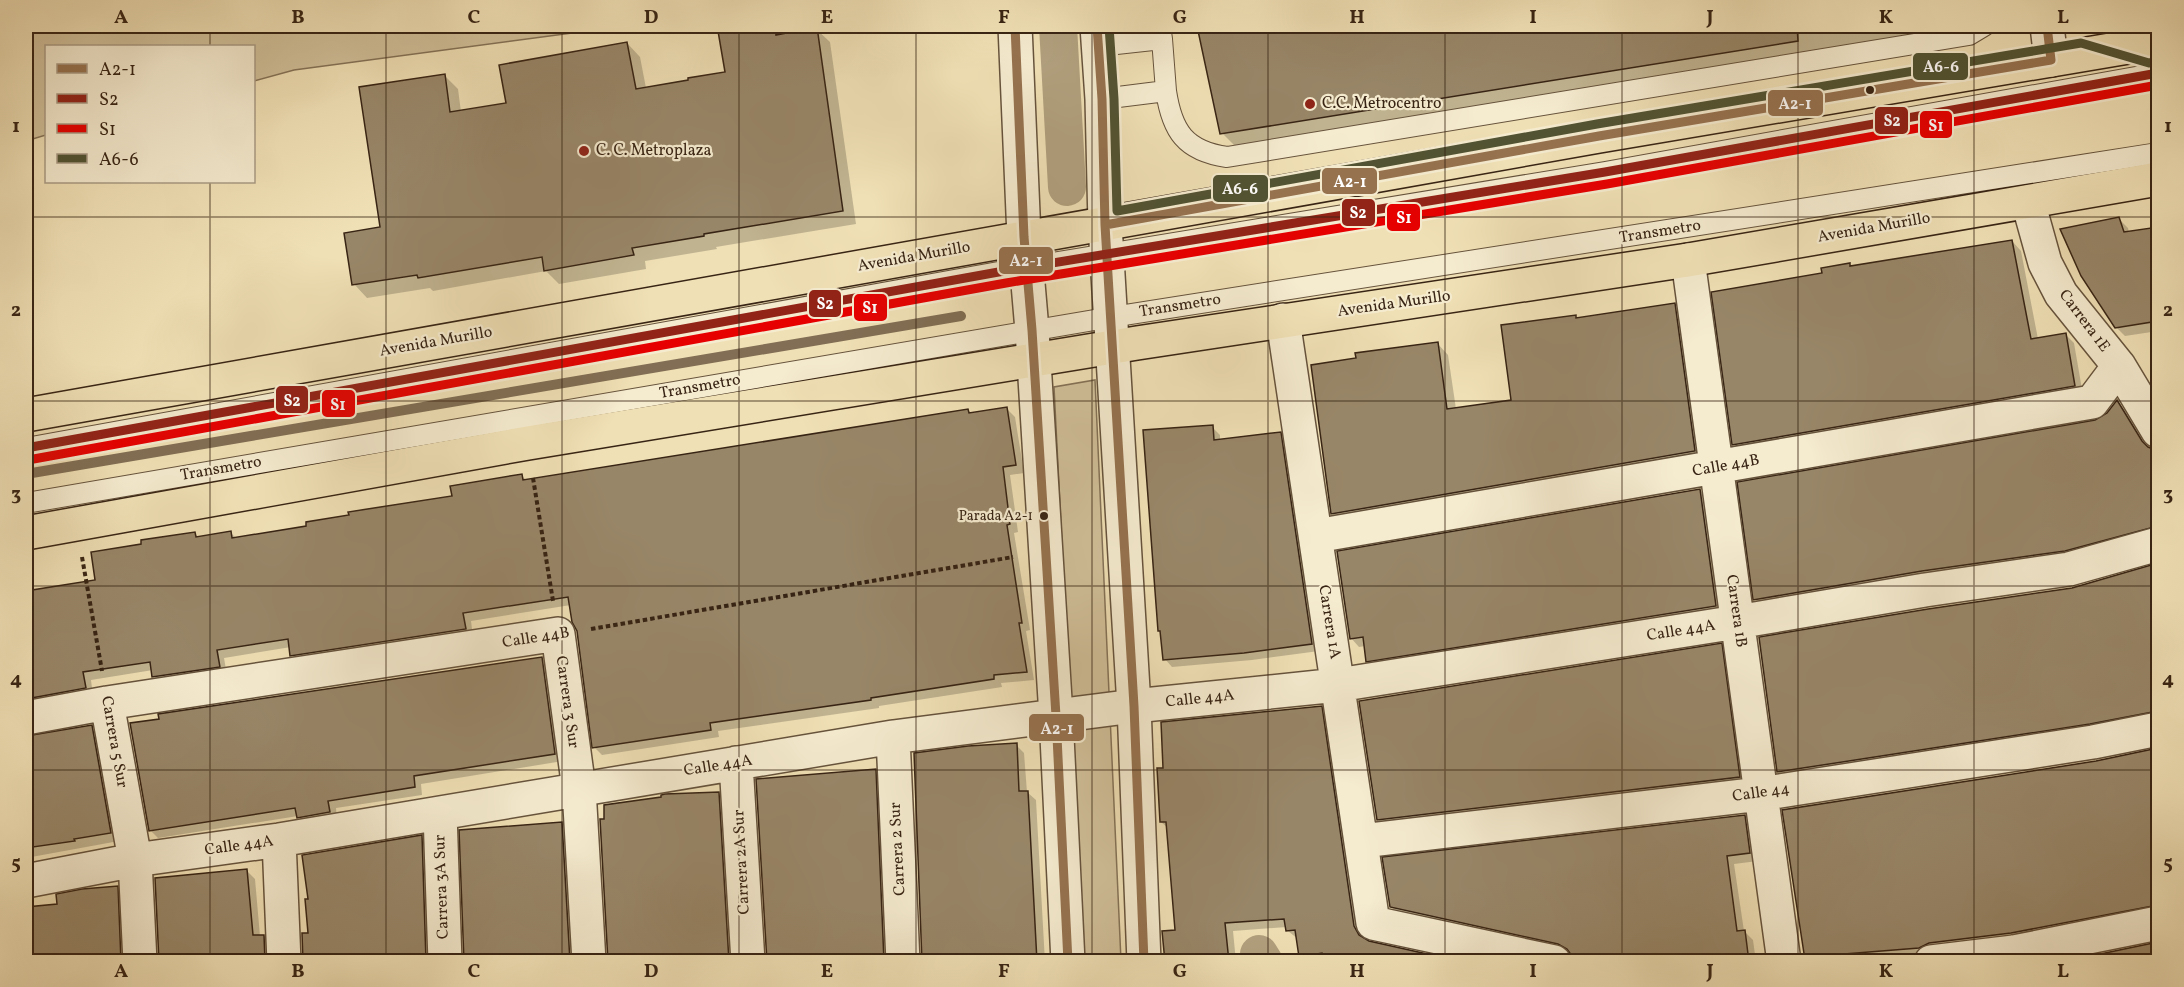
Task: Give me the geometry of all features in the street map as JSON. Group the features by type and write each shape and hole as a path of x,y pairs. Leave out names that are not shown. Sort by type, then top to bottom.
{"main road":[{"name":"Avenida Murillo","path":"26,415 1106,239 1599,136 2158,42"},
{"name":"Avenida Murillo","path":"26,533 528,443 1113,332 1283,320 1688,260 2158,179"}],"street":[{"path":"1015,26 1026,252 1056,716 1068,962"},
{"path":"2047,26 2051,60"},
{"path":"1098,36 1106,239 1134,706 1144,962"},
{"name":"Carrera 1E","path":"2028,202 2045,263 2061,294 2119,366 2158,431"},
{"name":"Carrera 1B","path":"1688,260 1784,962"},
{"name":"Carrera 1A","path":"1283,320 1373,923 1554,962"},
{"name":"Calle 44B","path":"1316,537 2092,402 2119,366"},
{"name":"Calle 44A","path":"26,881 135,860 279,840 893,737 1134,706 1338,685 1737,622 2069,568 2158,544"},
{"name":"Calle 44B","path":"26,718 107,703 558,634"},
{"name":"Carrera 3 Sur","path":"558,634 579,789 590,962"},
{"name":"Carrera 5 Sur","path":"107,703 135,860 140,962"},
{"name":"Calle 44","path":"1362,841 1760,794 2093,742 2158,729"},
{"name":"Carrera 2 Sur","path":"893,737 903,962"},
{"name":"Carrera 2A Sur","path":"736,763 748,962"},
{"name":"Carrera 3A Sur","path":"440,813 445,962"},
{"path":"279,840 284,962"},
{"path":"1932,962 2014,952 2158,923"}],"lane":[{"path":"1098,36 1161,32 1166,91 1169,110 1175,126 1183,138 1198,150 1210,155 1227,157 1969,35 1984,26"},
{"path":"2083,54 2153,74"},
{"path":"1106,239 1605,172 2153,74"},
{"path":"1102,99 1166,91"},
{"name":"Transmetro","path":"1113,332 2158,153"},
{"path":"26,448 1026,252"},
{"name":"Transmetro","path":"26,503 1033,346"}],"path":[{"name":"Carrera 3 Sur","path":"528,443 558,634"},
{"name":"Carrera 5 Sur","path":"77,524 107,703"},
{"name":"Calle 44B","path":"558,634 1046,552"}],"shaded area":[{"path":"26,26 625,26 294,70 255,81 255,45 45,45 45,135 26,141"},
{"path":"1095,380 1121,961 1083,961 1054,387"}],"building":[{"path":"750,26 775,26 776,35 817,27 843,211 632,248 634,255 544,271 542,257 418,278 417,275 352,285 344,233 380,227 359,87 445,74 450,112 506,103 499,65 627,42 636,89 725,72 718,31"},
{"name":"C.C. Metrocentro","path":"1197,26 1797,26 1798,41 1220,134"},
{"path":"2119,217 2124,232 2158,227 2158,321 2115,328 2081,276 2060,229"},
{"path":"2012,240 2031,339 2066,333 2075,386 1732,445 1711,292 1822,273 1821,268 1850,263 1850,266"},
{"path":"1675,303 1695,451 1331,514 1311,365 1356,358 1355,353 1438,342 1447,409 1511,400 1501,325 1576,315 1576,318"},
{"path":"2117,400 2142,441 2148,447 2158,451 2158,526 2065,551 1922,571 1753,600 1737,482 2095,420 2107,413"},
{"path":"1007,407 1016,465 1003,467 1010,524 1007,525 1027,672 994,675 994,679 871,698 871,700 710,723 711,730 592,748 577,631 572,622 568,597 463,613 466,629 290,656 288,639 217,650 220,667 152,677 150,662 83,672 86,688 26,699 26,591 95,580 91,552 141,544 141,540 195,532 196,537 231,531 232,538 306,526 306,522 349,515 348,512 452,496 450,486 522,474 523,480 968,409 969,413"},
{"path":"1213,425 1214,440 1281,432 1312,644 1163,660 1160,631 1158,631 1143,430"},
{"path":"1700,489 1716,606 1366,662 1363,637 1350,639 1337,551"},
{"path":"2158,563 2158,711 2090,724 1777,772 1759,637 2072,588"},
{"path":"1722,643 1740,777 1377,820 1359,701"},
{"path":"542,657 555,754 414,776 415,787 328,801 330,812 297,818 295,808 149,831 130,723 159,719 158,714"},
{"path":"1322,706 1354,926 1359,935 1369,941 1463,962 1324,962 1322,953 1299,957 1295,930 1286,931 1284,919 1225,923 1229,962 1165,962 1162,931 1175,930 1166,822 1160,822 1157,768 1163,768 1161,722"},
{"path":"92,725 111,833 26,848 26,736"},
{"path":"1017,743 1019,791 1028,791 1037,962 922,962 914,753"},
{"path":"2158,748 2158,905 2011,933 1929,943 1919,948 1844,954 1805,960 1782,810 2096,761"},
{"path":"876,769 884,962 767,962 756,779"},
{"path":"719,792 729,962 608,962 600,819 604,819 604,805 661,797 665,794"},
{"path":"1745,815 1750,853 1727,856 1737,931 1745,930 1749,962 1572,962 1572,956 1567,949 1558,944 1390,907 1382,857"},
{"path":"562,822 570,962 464,962 459,830"},
{"path":"422,835 426,962 303,962 302,933 308,933 305,899 308,899 302,855"},
{"path":"247,869 253,935 264,935 265,962 159,962 155,878"},
{"path":"118,886 121,962 26,962 26,907 57,904 56,894"},
{"path":"2158,942 2158,962 2062,962"}],"waterway":[{"path":"1058,26 1067,187"},
{"path":"26,474 961,316"},
{"path":"1259,954 1264,962"}],"transit line":[{"name":"A2-1","path":"1015,26 1024,237 1056,716 1068,962"},
{"name":"A2-1","path":"1097,26 1102,99 1105,225 1134,706 1144,962"},
{"name":"A6-6","path":"1109,26 1114,99 1117,211 1597,124 2081,43 2149,63 2156,61"},
{"name":"A2-1","path":"1105,225 1599,136 2051,60 2047,26"},
{"name":"S2","path":"26,448 1004,271 1605,172 2158,73"},
{"name":"S1","path":"28,460 1006,283 1607,184 2158,85"}],"place":[{"name":"C.C. Metrocentro","path":"1310,104"},
{"name":"C. C. Metroplaza","path":"584,151"},
{"name":"Parada A2-1","path":"1044,516"}]}
